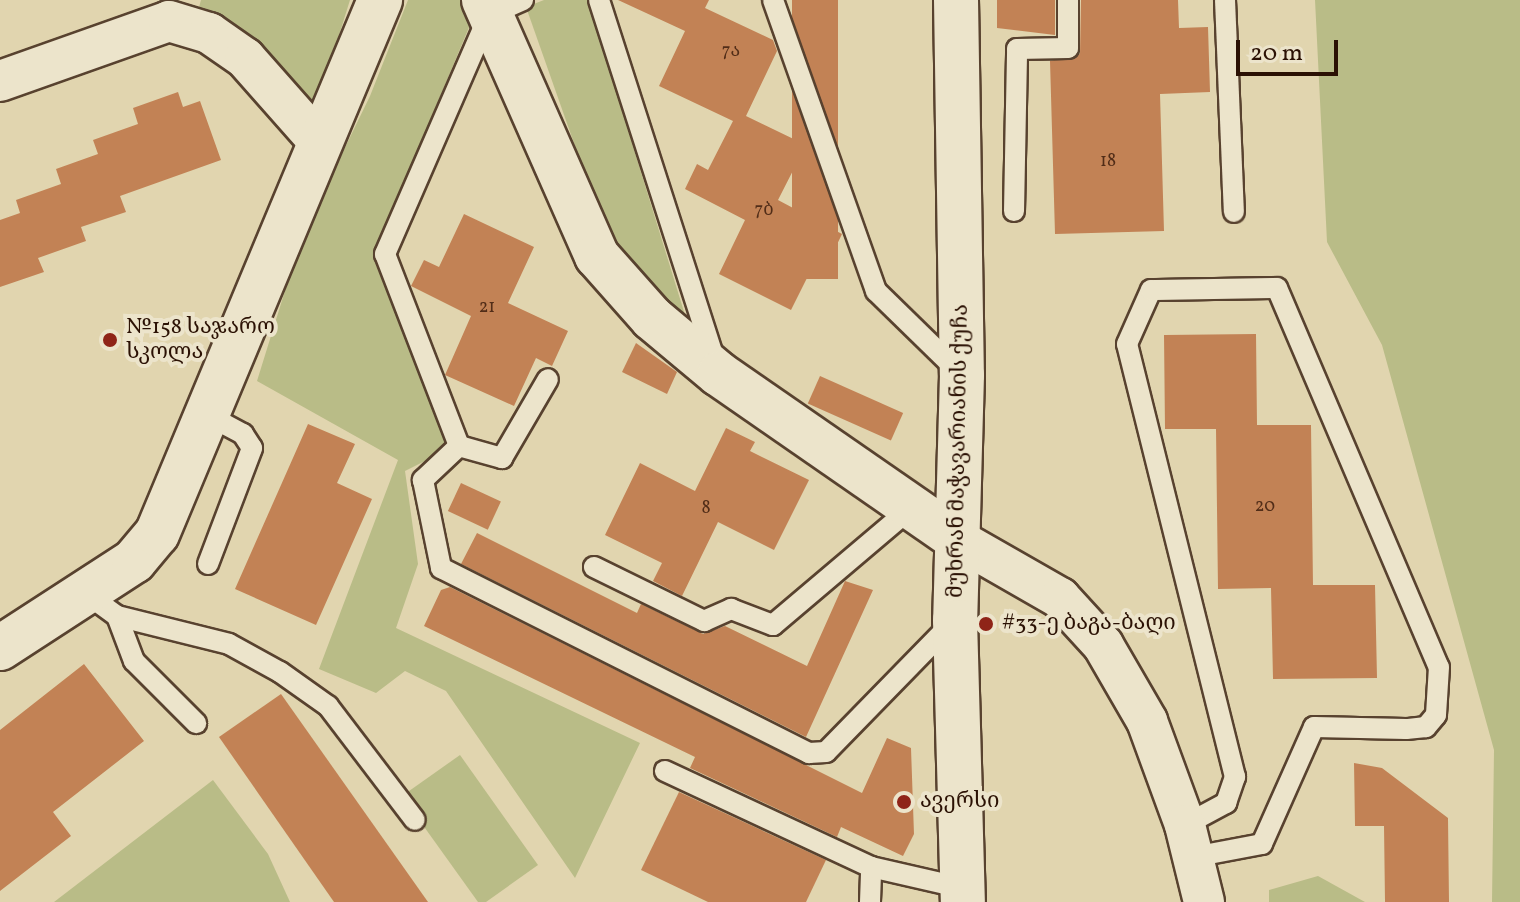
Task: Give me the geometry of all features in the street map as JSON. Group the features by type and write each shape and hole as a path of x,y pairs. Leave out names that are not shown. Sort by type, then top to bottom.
{"street":[{"path":"0,648 100,604 157,534 209,416 380,0"},
{"name":"მუხრან მაჭავარიანის ქუჩა","path":"956,0 962,375 955,620 963,895"},
{"path":"499,5 597,256 652,318 719,374 957,539 1060,598 1103,645 1147,721 1189,841 1204,902"},
{"path":"0,81 172,10 245,58 321,144"}],"lane":[{"path":"599,0 719,374"},
{"path":"773,0 876,291 962,375"},
{"path":"1014,211 1017,49 1068,48 1068,0"},
{"path":"1225,0 1234,212"},
{"path":"459,446 385,254 499,5"},
{"path":"1277,288 1439,667 1436,715 1426,727 1406,729 1314,727 1262,844 1189,841 1226,803 1235,777 1127,344 1151,290 1277,288"},
{"path":"459,446 502,458 548,379"},
{"path":"208,564 252,448 243,434 209,416"},
{"path":"459,446 423,480 441,568 809,753 826,752 955,620"},
{"path":"594,567 704,621 731,609 773,625 912,507"},
{"path":"100,604 134,661 196,723"},
{"path":"100,604 229,644 280,672 328,706 415,820"},
{"path":"665,771 871,867 963,895"},
{"path":"870,902 871,867"}],"green space":[{"path":"201,0 350,0 316,109 197,15"},
{"path":"408,0 463,0 470,25 373,257 449,449 405,471 418,564 396,628 640,743 575,878 446,691 405,671 376,693 319,669 398,460 257,381 302,236 370,96"},
{"path":"544,0 588,0 685,315 612,251 526,7"},
{"path":"1315,0 1520,0 1520,902 1492,902 1494,750 1382,345 1327,242"},
{"path":"460,755 538,865 486,902 478,902 402,796"},
{"path":"213,780 268,854 290,902 54,902"},
{"path":"1318,876 1365,902 1269,902 1269,890"}],"building":[{"path":"618,0 709,0 705,8 773,40 777,51 746,116 806,145 778,200 842,234 830,259 819,254 791,310 719,274 745,220 685,189 697,164 708,170 733,121 659,86 685,31"},
{"path":"792,0 838,0 838,279 792,279"},
{"path":"997,0 1055,0 1055,35 997,28"},
{"path":"1081,0 1178,0 1179,28 1208,27 1210,92 1160,94 1164,231 1055,234 1050,61 1080,54"},
{"path":"178,92 183,107 200,101 221,160 120,196 126,212 81,227 86,241 38,258 44,272 0,287 0,220 20,213 16,200 61,184 56,169 98,154 93,140 138,124 133,108"},
{"path":"464,214 534,247 508,303 568,331 552,366 536,358 514,406 445,375 471,316 411,286 424,260 439,267"},
{"path":"1256,334 1257,425 1311,425 1313,585 1375,585 1377,678 1273,679 1271,588 1218,589 1216,429 1165,429 1164,335"},
{"path":"636,343 677,372 667,394 622,372"},
{"path":"820,376 903,413 891,440 808,403"},
{"path":"308,424 355,444 337,483 372,499 316,625 235,589"},
{"path":"726,428 755,442 750,451 809,480 774,550 718,522 682,596 653,581 662,563 605,535 640,463 695,491"},
{"path":"461,483 501,502 488,530 448,511"},
{"path":"477,533 637,613 641,604 703,634 725,626 807,666 845,581 873,590 806,737 461,564"},
{"path":"450,587 862,793 887,738 911,748 914,834 903,856 841,827 837,837 690,768 695,757 424,626 441,590"},
{"path":"84,664 144,741 53,812 71,836 0,891 0,730"},
{"path":"281,694 428,902 334,902 219,737"},
{"path":"1354,763 1382,768 1448,818 1449,902 1385,902 1384,826 1355,826"},
{"path":"679,792 826,860 806,902 708,902 641,870"}],"place":[{"name":"№158 საჯარო სკოლა","path":"110,340"},
{"name":"#33-ე ბაგა-ბაღი","path":"986,624"},
{"name":"ავერსი","path":"904,802"}]}
